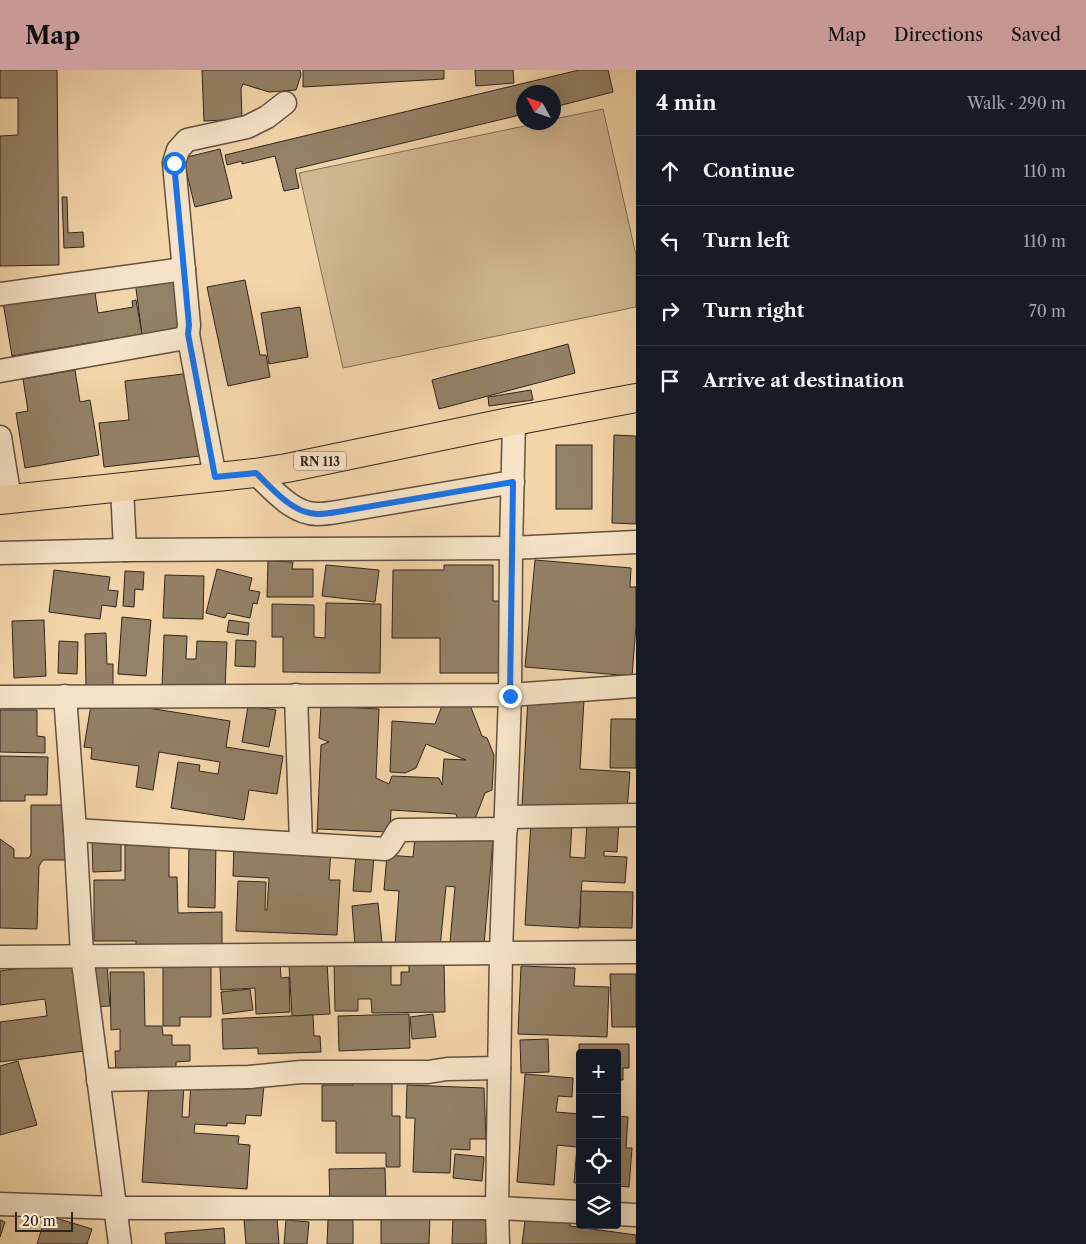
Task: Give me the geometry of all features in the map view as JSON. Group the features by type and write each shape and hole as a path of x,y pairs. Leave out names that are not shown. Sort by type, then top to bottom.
{"main road":[{"name":"RN 113","path":"5,499 256,473 636,398"}],"street":[{"path":"215,477 188,334 189,325 174,163 178,150 187,140 247,127 268,117 285,103"},
{"path":"0,294 184,269"},
{"path":"0,371 180,339 188,334"},
{"path":"498,1244 501,953 510,696 514,421"},
{"path":"0,437 5,499"},
{"path":"256,473 289,504 302,511 317,514 513,482"},
{"path":"122,487 125,550"},
{"path":"0,553 125,550 511,548 636,542"},
{"path":"0,697 510,696 636,686"},
{"path":"65,696 82,955 120,1244"},
{"path":"296,696 301,843"},
{"path":"75,830 385,849 391,844 399,830 636,815"},
{"path":"0,957 636,952"},
{"path":"98,1080 248,1077 318,1072 428,1072 447,1069 499,1068"},
{"path":"0,1204 114,1208 497,1208 576,1212"},
{"path":"621,1214 636,1215"}],"shaded area":[{"path":"603,109 636,255 636,307 343,368 299,173 516,128 516,130 561,130 561,118"}],"building":[{"path":"0,70 57,70 59,265 0,266 0,136 18,135 18,98 0,98"},
{"path":"202,70 300,70 301,75 296,90 269,92 243,84 241,89 242,119 204,121"},
{"path":"303,70 444,70 444,79 303,87"},
{"path":"475,70 513,70 514,83 476,86"},
{"path":"579,70 608,70 613,92 561,105 561,85 517,85"},
{"path":"516,85 516,116 295,169 299,188 284,191 275,156 242,164 242,161 227,165 225,155"},
{"path":"220,149 232,198 195,207 183,158"},
{"path":"62,197 67,197 68,233 83,232 84,247 64,248"},
{"path":"174,276 181,330 142,335 135,281"},
{"path":"245,280 260,355 266,355 270,377 228,386 207,287"},
{"path":"94,286 98,313 133,307 132,301 136,300 142,334 12,356 3,302"},
{"path":"300,307 308,357 269,364 261,313"},
{"path":"568,344 575,373 439,409 432,380"},
{"path":"75,370 80,402 90,400 99,455 25,468 16,413 28,411 23,379"},
{"path":"191,373 200,456 104,467 99,423 129,420 125,381"},
{"path":"531,390 533,400 489,406 488,397"},
{"path":"614,435 636,436 636,524 612,523"},
{"path":"556,445 592,445 592,509 556,509"},
{"path":"535,560 631,568 630,587 636,587 636,626 632,676 525,667"},
{"path":"268,561 293,562 292,569 313,569 313,597 267,597"},
{"path":"326,565 379,570 375,602 322,596"},
{"path":"444,565 493,565 493,601 501,601 501,673 440,673 440,638 392,638 393,570 444,570"},
{"path":"217,569 252,578 249,590 260,592 257,604 253,603 250,618 227,613 225,618 206,613"},
{"path":"54,570 110,577 108,590 118,591 116,607 102,605 100,619 49,612"},
{"path":"125,571 144,572 143,590 135,589 134,607 123,606"},
{"path":"165,575 204,576 203,619 163,618"},
{"path":"326,603 381,604 380,673 283,672 283,637 272,637 272,604 314,605 314,637 325,638"},
{"path":"122,617 151,620 146,676 118,674"},
{"path":"44,620 46,676 14,678 12,621"},
{"path":"229,620 249,623 248,635 227,632"},
{"path":"106,633 107,664 113,664 113,686 86,687 85,634"},
{"path":"164,635 187,636 186,659 196,659 197,641 227,642 225,689 162,687"},
{"path":"236,640 256,641 255,667 235,666"},
{"path":"59,641 78,642 77,674 58,673"},
{"path":"528,697 584,700 580,769 630,772 627,811 522,806"},
{"path":"92,699 230,721 226,747 283,756 277,794 249,790 244,820 171,808 178,762 200,765 199,771 218,774 220,762 159,752 153,790 136,787 139,766 91,759 92,748 84,747"},
{"path":"443,703 470,705 482,736 487,738 494,755 492,790 485,793 473,824 459,823 456,814 391,810 390,832 318,829 317,832 321,745 329,742 319,738 321,706 379,709 376,778 389,784 392,776 439,778 442,785 444,759 466,760 426,744 416,768 405,773 390,772 392,721 435,724"},
{"path":"248,706 276,710 269,747 242,742"},
{"path":"0,710 37,710 37,736 45,737 45,753 0,752"},
{"path":"611,719 636,719 636,768 610,768"},
{"path":"0,756 48,757 47,795 25,795 25,801 0,801"},
{"path":"31,805 70,805 69,860 43,860 39,866 37,929 0,928 0,839 14,849 14,858 28,858 31,855"},
{"path":"587,819 619,821 617,852 604,851 604,856 627,857 625,883 582,881 579,928 525,925 531,821 572,824 570,857 585,858"},
{"path":"415,837 493,840 484,945 450,942 455,887 446,886 440,948 395,945 399,891 384,890 387,855 413,857"},
{"path":"92,841 121,841 121,871 93,872"},
{"path":"189,841 216,841 215,908 188,907"},
{"path":"234,844 331,848 329,880 340,880 337,935 236,931 238,881 266,882 265,910 267,910 269,878 233,876"},
{"path":"125,845 169,845 169,877 177,877 178,913 222,912 222,952 136,953 136,941 94,941 94,880 125,880"},
{"path":"356,854 374,856 371,892 353,891"},
{"path":"581,891 633,892 632,928 580,927"},
{"path":"378,903 382,943 355,946 352,906"},
{"path":"72,961 84,1051 0,1062 0,1022 47,1016 45,999 0,1005 0,971"},
{"path":"356,961 356,966 391,965 391,985 401,985 401,972 409,972 409,963 444,962 445,1012 372,1013 371,999 358,999 358,1011 335,1011 334,962"},
{"path":"280,963 281,978 289,977 290,1012 256,1014 255,988 221,990 220,966"},
{"path":"327,963 330,1014 292,1016 289,965"},
{"path":"107,965 110,1006 90,1007 88,966"},
{"path":"163,965 211,965 211,1017 180,1017 180,1026 163,1026"},
{"path":"521,966 575,968 574,986 609,987 607,1037 518,1034"},
{"path":"110,972 144,972 145,1026 162,1026 163,1035 172,1035 172,1045 190,1045 190,1061 176,1062 176,1071 116,1073 115,1051 120,1051 120,1029 111,1030"},
{"path":"610,974 636,974 636,1027 612,1027"},
{"path":"250,989 253,1010 223,1014 221,992"},
{"path":"409,1014 410,1048 339,1051 338,1016"},
{"path":"433,1014 436,1037 412,1039 410,1017"},
{"path":"313,1015 314,1036 320,1036 321,1052 258,1054 258,1048 223,1049 222,1019"},
{"path":"548,1039 549,1072 521,1073 520,1040"},
{"path":"579,1044 629,1044 629,1068 623,1068 623,1080 621,1080 621,1049 579,1049"},
{"path":"18,1061 37,1125 0,1135 0,1066"},
{"path":"525,1074 573,1078 572,1097 558,1096 556,1112 576,1114 576,1147 557,1145 554,1185 517,1182"},
{"path":"353,1076 392,1076 392,1116 400,1116 400,1167 386,1167 386,1153 336,1153 336,1121 322,1121 322,1085 353,1085"},
{"path":"191,1080 264,1085 261,1116 246,1115 245,1124 227,1123 227,1126 195,1124 194,1133 239,1136 238,1144 250,1145 247,1189 142,1182 149,1082 184,1084 182,1117 189,1117"},
{"path":"407,1085 484,1088 486,1139 470,1139 470,1150 451,1149 450,1173 413,1172 415,1118 406,1118"},
{"path":"621,1116 628,1117 626,1148 632,1148 629,1187 621,1186"},
{"path":"455,1154 484,1157 482,1181 453,1178"},
{"path":"576,1159 576,1183 574,1183"},
{"path":"385,1168 386,1205 330,1206 329,1169"},
{"path":"526,1213 570,1219 570,1226 576,1227 576,1229 592,1229 636,1235 636,1244 522,1244"},
{"path":"46,1215 92,1229 87,1244 37,1244"},
{"path":"381,1216 430,1217 429,1244 381,1244"},
{"path":"453,1217 492,1218 491,1244 452,1244"},
{"path":"277,1219 279,1244 246,1244 244,1220"},
{"path":"0,1220 5,1222 0,1237"},
{"path":"286,1220 309,1222 307,1244 284,1244"},
{"path":"328,1220 353,1220 353,1244 327,1244"},
{"path":"224,1228 225,1244 166,1244 165,1233"}],"route":[{"path":"174,163 189,325 188,334 215,477 256,473 289,504 302,511 317,514 513,482 510,696"}]}
